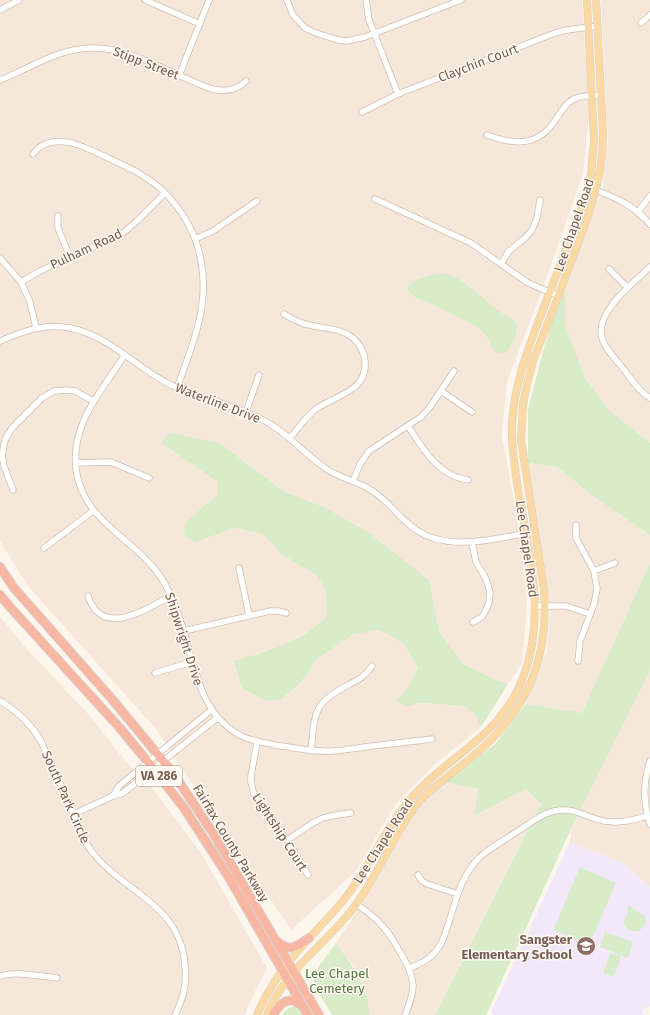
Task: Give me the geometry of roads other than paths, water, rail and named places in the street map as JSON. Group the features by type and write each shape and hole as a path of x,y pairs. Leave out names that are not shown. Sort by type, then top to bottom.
{"highway":[{"name":"Fairfax County Parkway","path":"0,567 14,588 111,698 164,761 213,833 319,1015"},
{"name":"Fairfax County Parkway","path":"0,595 119,727 184,808 212,850 306,1012"},
{"path":"274,937 283,946 290,948 298,946 309,938"},
{"path":"273,1015 280,1004 289,1001 298,1003 306,1012"}],"main road":[{"name":"Lee Chapel Road","path":"257,1015 268,993 288,962 349,894 405,805 434,776 466,751 499,719 512,700 522,680 529,659 535,631 534,587 512,451 513,410 521,370 585,199 591,174 594,152 587,0"},
{"name":"Lee Chapel Road","path":"267,1015 277,995 288,979 356,904 407,817 416,805 486,744 502,728 517,709 530,684 540,655 544,628 544,590 522,452 521,434 523,405 527,384 534,362 597,190 603,150 602,95 596,0"},
{"path":"434,776 440,783"}],"street":[{"path":"0,10 19,0"},
{"path":"145,0 200,24"},
{"path":"179,76 209,0"},
{"path":"287,0 297,20 305,28 338,40 347,41 374,34 461,0"},
{"path":"366,0 368,14 374,34 398,94"},
{"path":"641,23 650,15"},
{"name":"Claychin Court","path":"362,112 398,94 555,33 588,26 598,26"},
{"name":"Stipp Street","path":"0,80 61,53 86,48 102,48 120,51 207,88 219,90 234,89 240,87 246,81"},
{"path":"487,135 503,141 524,142 535,138 546,131 563,108 570,102 580,97 602,95"},
{"path":"33,154 37,148 50,143 64,142 77,144 138,172 151,181 165,193 186,220 195,239 203,271 203,302 197,331 177,388"},
{"path":"588,187 619,199 638,212 650,224"},
{"name":"Pulham Road","path":"21,282 40,271 123,233 165,193"},
{"path":"638,212 650,196"},
{"path":"375,198 471,243 528,283 559,296"},
{"path":"501,264 509,251 532,230 537,218 540,200"},
{"path":"195,239 213,231 257,201"},
{"path":"58,216 58,228 70,257"},
{"path":"0,258 21,282 30,302 36,328"},
{"path":"650,267 609,308 604,315 602,325 602,338 606,347 639,389 650,398"},
{"path":"609,269 628,288"},
{"path":"284,314 304,324 337,330 347,334 360,346 364,360 364,371 361,379 353,389 314,411 290,438"},
{"name":"Waterline Drive","path":"0,340 36,328 60,327 82,331 97,338 158,378 177,388 246,412 268,422 290,438 325,469 353,481 377,494 402,520 421,532 444,541 472,542 534,532"},
{"name":"Shipwright Drive","path":"124,356 93,402 83,420 78,434 76,463 80,485 93,511 150,564 163,581 171,596 184,631 202,693 217,718 237,734 257,742 311,751 338,751 432,739"},
{"path":"353,481 360,464 369,451 425,414 454,372"},
{"path":"246,412 258,375"},
{"path":"13,490 4,466 2,455 4,440 12,428 42,398 54,392 67,390 75,391 93,402"},
{"path":"441,391 472,412"},
{"path":"408,426 433,462 455,478 468,480"},
{"path":"76,463 111,462 149,478"},
{"path":"44,548 93,511"},
{"path":"576,525 576,538 594,571 596,585 596,594 580,641 578,661"},
{"path":"472,542 476,562 486,579 490,592 486,610 482,617 473,622"},
{"path":"594,571 615,564"},
{"path":"239,568 249,616"},
{"path":"88,596 91,605 99,613 117,619 130,616 171,596"},
{"path":"535,606 566,606 590,614"},
{"path":"184,631 274,611 286,613"},
{"path":"155,673 192,662"},
{"path":"311,751 315,719 321,704 333,693 364,677 372,666"},
{"name":"South Park Circle","path":"0,701 20,714 35,732 74,814 82,836 97,859 116,876 155,905 169,920 175,930 184,954 186,976 182,999 175,1015"},
{"path":"113,796 118,786 211,710"},
{"path":"74,814 123,793 217,718"},
{"name":"Lightship Court","path":"257,742 251,776 252,790 257,800 287,840 308,875"},
{"path":"650,761 646,775 645,790 645,803 650,824"},
{"path":"409,968 428,960 438,949 444,937 467,872 480,857 547,813 558,810 571,810 597,820 613,822 625,822 647,816"},
{"path":"287,840 322,819 351,813"},
{"path":"418,875 422,881 429,885 458,894"},
{"path":"356,904 367,911 383,925 409,968 412,976 413,989 411,1000 405,1015"},
{"path":"0,976 21,974 57,978"}],"place":[{"name":"Sangster Elementary School","path":"586,946"}],"park label":[{"name":"Lee Chapel Cemetery","path":"337,980"}]}
